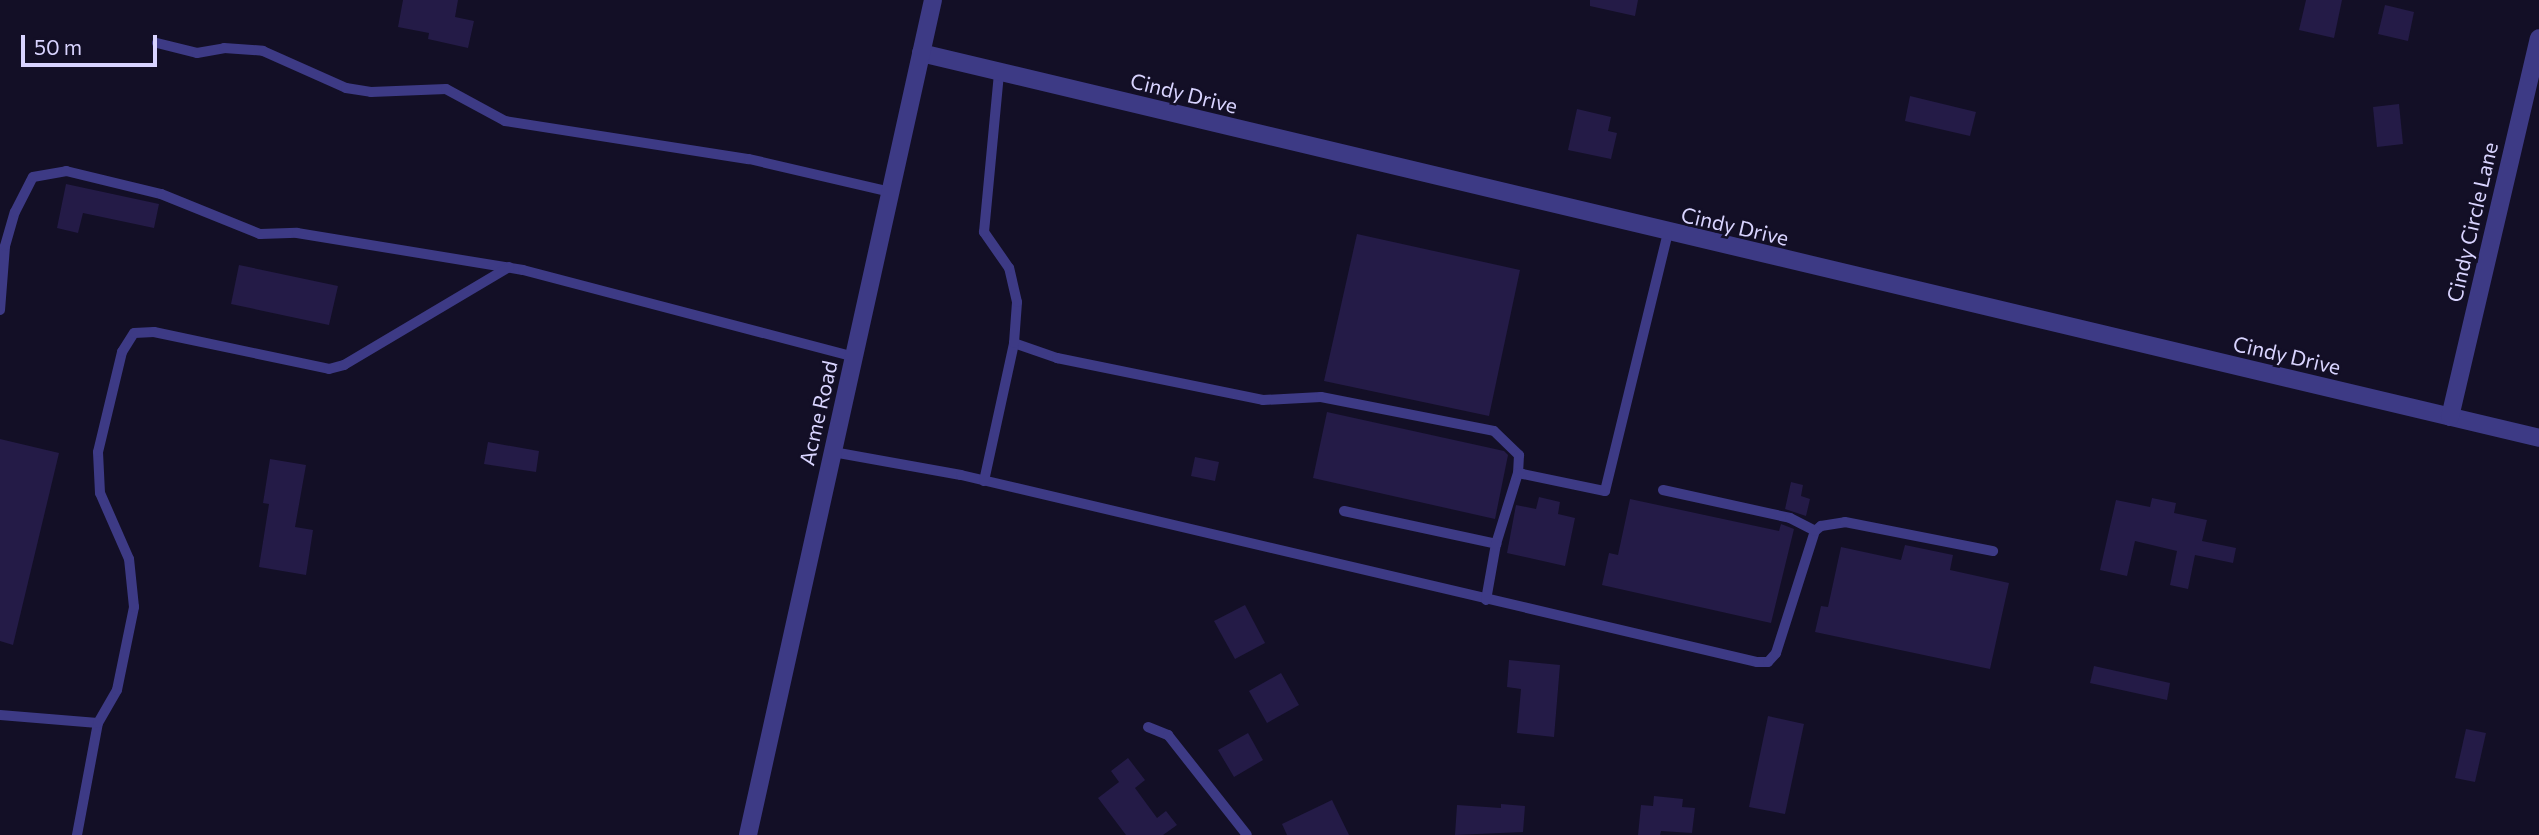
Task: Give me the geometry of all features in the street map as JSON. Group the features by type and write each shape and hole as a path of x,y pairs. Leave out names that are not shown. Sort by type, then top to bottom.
{"street":[{"name":"Acme Road","path":"748,835 933,0"},
{"name":"Cindy Circle Lane","path":"2450,417 2539,38"},
{"name":"Cindy Drive","path":"921,53 1668,233 2539,438"}],"lane":[{"path":"157,43 197,53 224,48 264,51 346,88 372,92 446,89 505,121 759,161 891,192"},
{"path":"984,481 1014,343 1017,302 1009,268 984,232 999,72"},
{"path":"0,310 5,246 15,212 33,177 54,170 161,194 260,234 297,233 509,267 854,357"},
{"path":"1518,473 1605,491 1668,233"},
{"path":"77,835 98,723 117,690 134,607 129,559 100,493 98,452 122,352 134,333 154,332 329,369 344,365 509,267"},
{"path":"1014,343 1057,358 1250,398 1321,397 1494,431 1519,455 1518,473 1496,544 1486,600"},
{"path":"833,452 984,481 1486,600 1768,662 1776,653 1815,531 1830,523 1845,522 1993,551"},
{"path":"1663,490 1790,518 1815,531"},
{"path":"1344,511 1496,544"},
{"path":"0,715 98,723"},
{"path":"1148,727 1168,735 1247,835"}],"building":[{"path":"403,0 458,0 455,17 474,21 468,48 428,39 429,33 398,27"},
{"path":"1590,0 1638,0 1635,16 1590,6"},
{"path":"2306,0 2342,0 2334,38 2299,30"},
{"path":"2385,5 2414,12 2408,41 2378,34"},
{"path":"1910,96 1976,112 1970,136 1905,121"},
{"path":"2399,104 2403,144 2377,147 2373,107"},
{"path":"1577,109 1611,117 1608,131 1617,133 1611,159 1568,150"},
{"path":"66,184 159,204 154,228 83,213 78,233 57,228"},
{"path":"1357,234 1520,270 1489,416 1324,381"},
{"path":"239,265 338,286 329,325 231,304"},
{"path":"1327,412 1504,451 1508,455 1495,519 1313,478"},
{"path":"0,439 59,453 13,645 0,641"},
{"path":"488,442 539,451 536,472 484,464"},
{"path":"1195,457 1219,462 1215,481 1191,476"},
{"path":"270,459 306,465 295,527 313,530 306,575 259,567 269,504 263,503"},
{"path":"1791,482 1803,485 1801,496 1810,499 1806,516 1785,509"},
{"path":"1539,497 1560,502 1558,514 1575,518 1565,566 1507,553 1516,505 1536,509"},
{"path":"2152,498 2176,503 2174,513 2207,520 2202,541 2236,548 2233,563 2195,555 2188,589 2170,585 2177,551 2135,541 2127,576 2100,570 2116,500 2150,507"},
{"path":"1630,499 1779,531 1781,524 1794,529 1771,623 1602,585 1609,553 1618,555"},
{"path":"1905,545 1953,555 1950,570 2009,583 1990,669 1815,632 1821,606 1828,607 1841,547 1901,560"},
{"path":"1245,605 1265,643 1235,659 1214,621"},
{"path":"1509,660 1560,665 1554,737 1517,733 1521,689 1507,687"},
{"path":"2094,666 2170,683 2167,700 2090,683"},
{"path":"1281,673 1299,705 1267,723 1249,691"},
{"path":"1768,716 1804,724 1785,814 1749,807"},
{"path":"2466,729 2486,733 2475,782 2455,778"},
{"path":"1248,733 1263,760 1234,777 1218,750"},
{"path":"1128,758 1145,780 1135,788 1157,818 1166,811 1177,825 1163,835 1126,835 1098,798 1119,782 1111,771"},
{"path":"1654,796 1683,799 1682,807 1695,808 1692,833 1661,831 1660,835 1638,835 1641,805 1653,806"},
{"path":"1332,800 1349,835 1287,835 1282,824"},
{"path":"1501,804 1525,806 1523,832 1455,835 1457,805 1501,808"}]}
